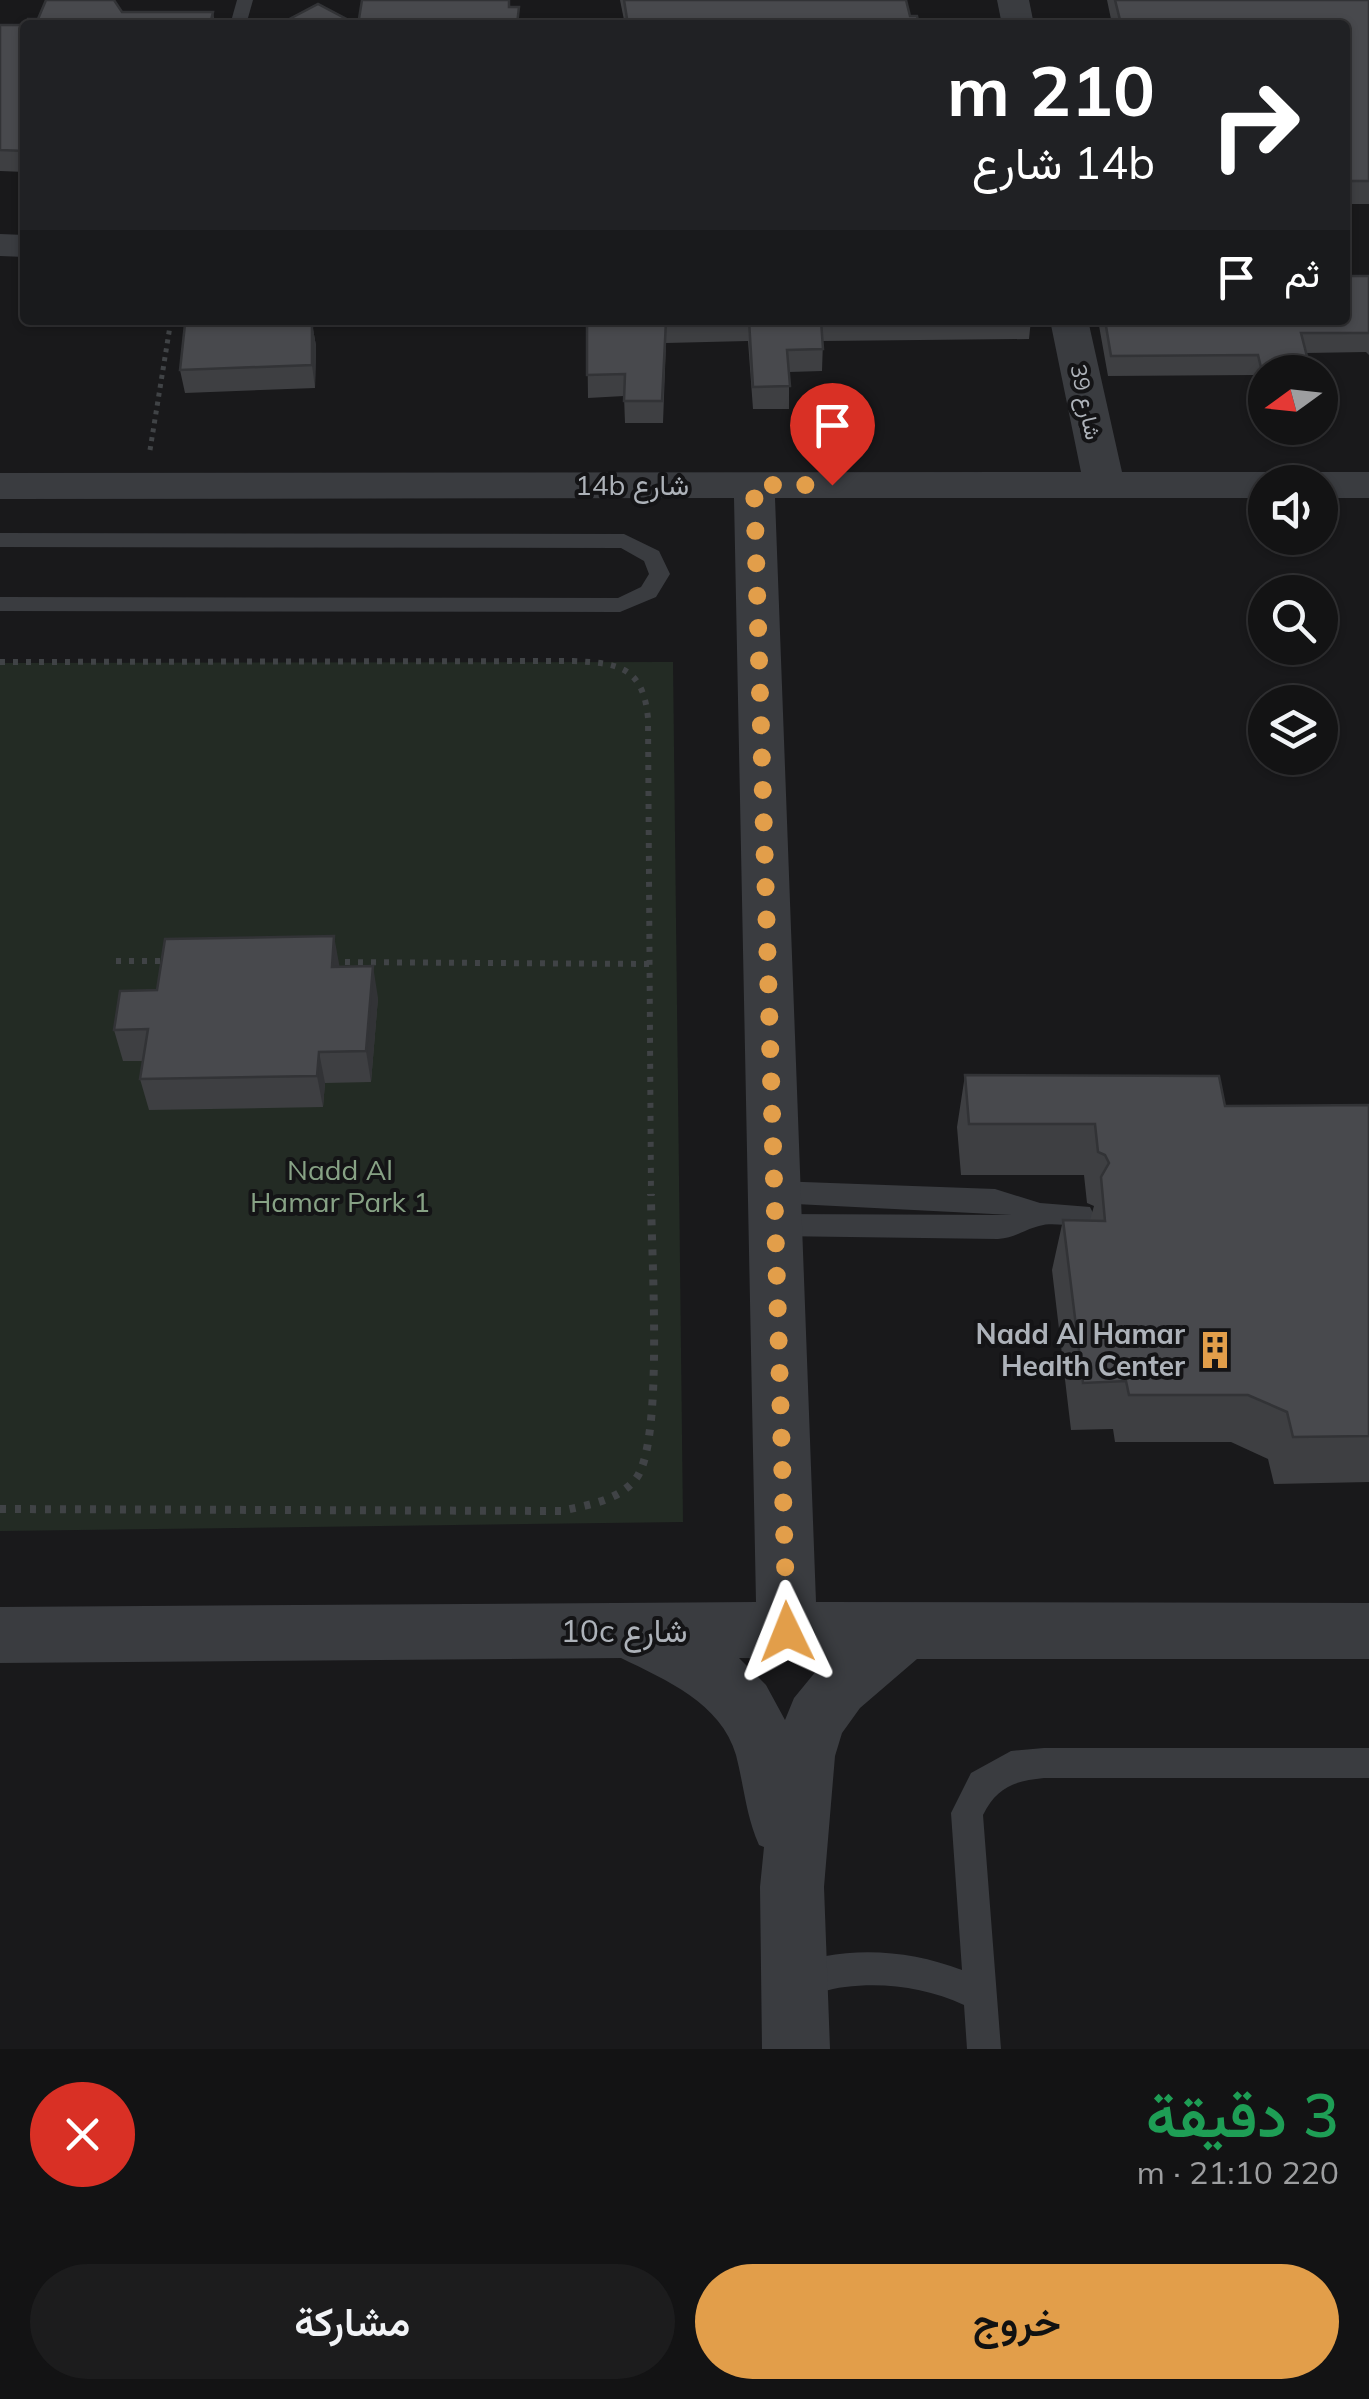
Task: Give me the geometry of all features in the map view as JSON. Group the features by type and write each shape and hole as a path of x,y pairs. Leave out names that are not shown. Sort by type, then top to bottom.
{"street":[{"name":"شارع 39","path":"1070,325 1104,485"},
{"path":"754,485 787,1632"},
{"name":"14b شارع","path":"0,486 1248,485"},
{"path":"1338,485 1369,485"},
{"path":"623,1630 713,1672 744,1702 764,1738 792,1888"},
{"name":"10c شارع","path":"0,1635 623,1630 1369,1631"},
{"path":"796,2049 792,1888 804,1756 816,1720 838,1687 903,1632"}],"lane":[{"path":"0,540 624,541 657,559 661,574 656,588 641,600 620,605 0,604"},
{"path":"776,1209 998,1228 1013,1227 1036,1214 1081,1215"},
{"path":"984,2049 967,1813 982,1784 1010,1766 1369,1763"},
{"path":"794,1981 830,1970 870,1966 946,1978 979,1995"}],"path":[{"path":"144,486 170,325"},
{"path":"0,662 573,660 619,665 638,678 647,697 652,1425 647,1464 630,1487 600,1502 561,1511 0,1508"},
{"path":"116,960 176,961"},
{"path":"314,962 651,964"}],"green space":[{"name":"Nadd Al Hamar Park 1","path":"673,662 683,1522 0,1531 0,663"}],"building":[{"path":"46,0 114,0 122,12 213,12 211,20 28,20 38,19"},
{"path":"362,0 509,0 509,7 519,7 518,20 359,20"},
{"path":"624,0 906,0 910,16 917,16 918,20 627,20"},
{"path":"1115,0 1369,0 1369,181 1350,181 1350,20 1120,20"},
{"path":"318,4 348,20 288,20"},
{"path":"0,25 20,25 20,151 0,150"},
{"path":"1350,276 1369,276 1369,333 1301,333 1307,355 1111,356 1106,325 1350,325"},
{"path":"185,325 312,325 312,365 180,370"},
{"path":"587,325 666,325 662,401 624,401 625,374 587,375"},
{"path":"749,325 821,325 823,349 787,350 790,386 753,387"},
{"path":"334,936 332,967 373,966 366,1051 319,1052 317,1076 140,1079 148,1029 114,1030 120,991 157,990 165,939"},
{"name":"Nadd Al Hamar Health Center","path":"965,1075 1219,1076 1225,1106 1369,1105 1369,1436 1293,1437 1287,1412 1248,1395 1129,1395 1126,1381 1083,1383 1063,1220 1105,1221 1101,1177 1109,1163 1098,1152 1095,1124 969,1124"}],"place":[{"name":"Nadd Al Hamar Health Center","path":"1215,1350"}],"route":[{"path":"787,1632 754,485 832,485"}]}
